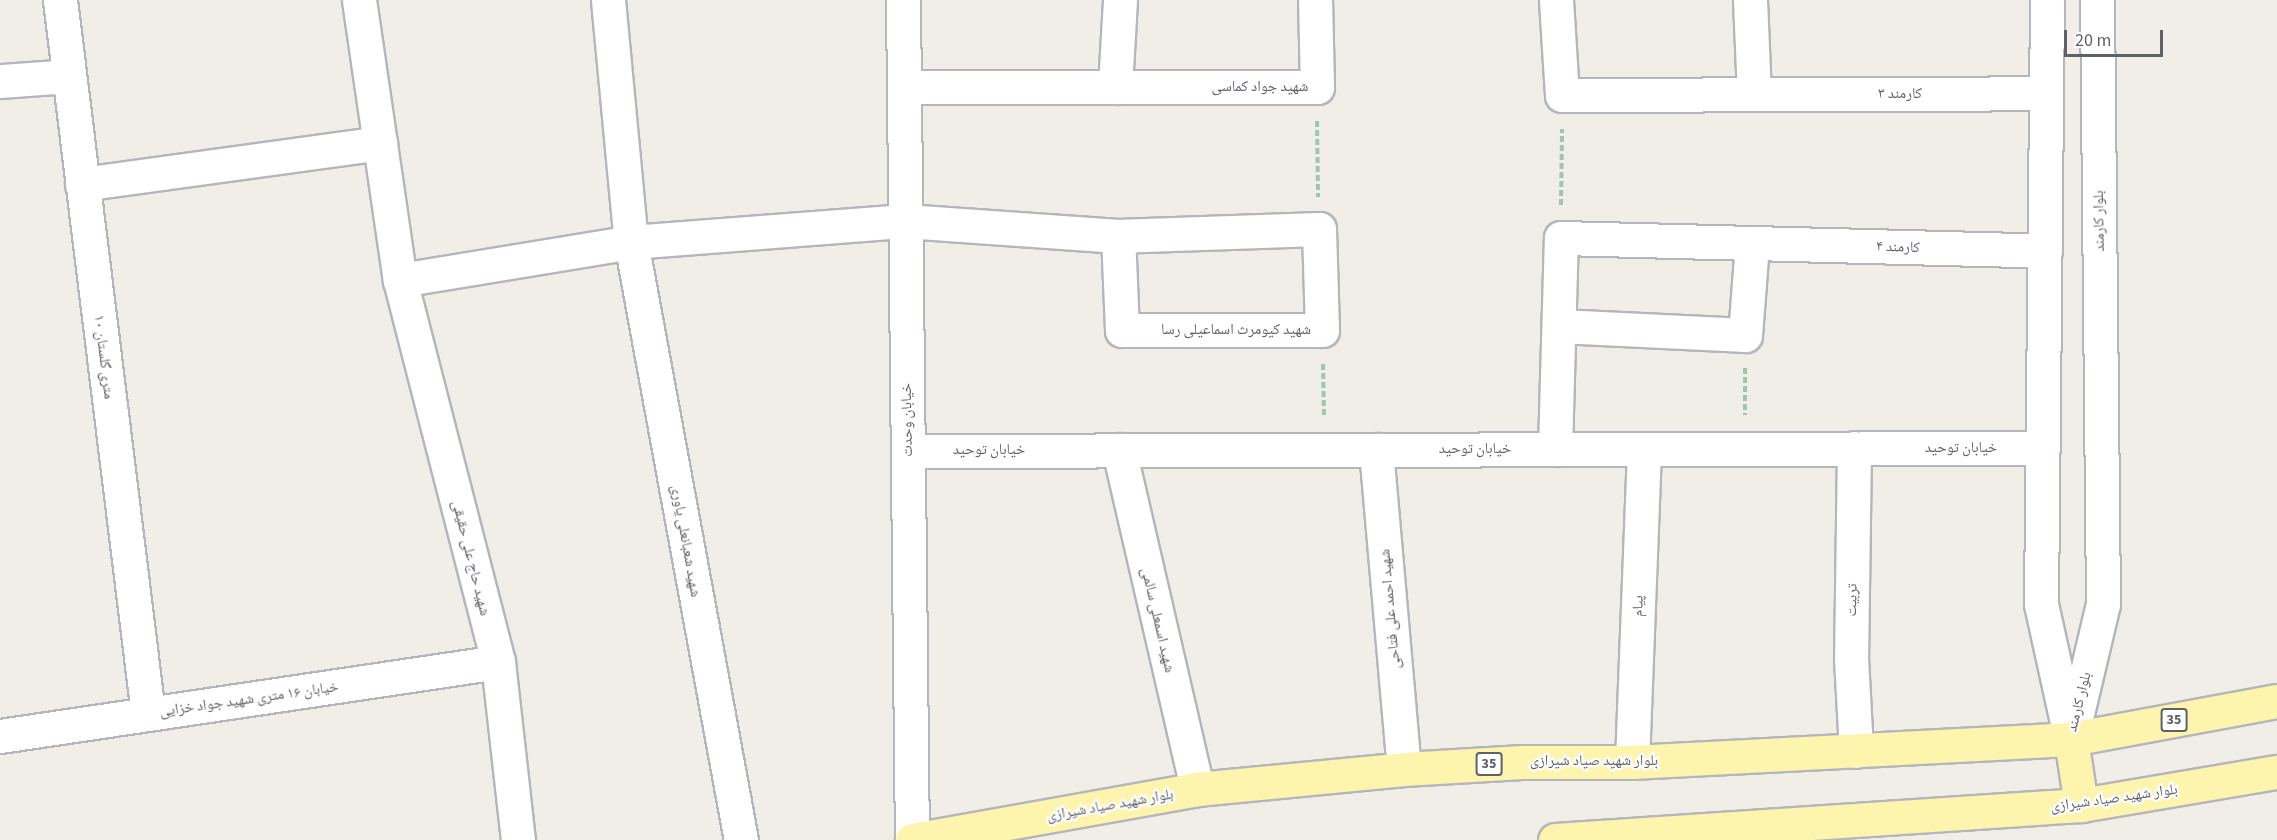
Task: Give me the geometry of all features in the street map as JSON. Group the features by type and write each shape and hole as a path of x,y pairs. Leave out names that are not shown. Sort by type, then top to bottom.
{"main road":[{"name":"بلوار شهید صیاد شیرازی","path":"912,840 1197,789 1404,769 1522,762 1632,762 2071,739 2277,701"},
{"path":"2071,739 2081,806"},
{"name":"بلوار شهید صیاد شیرازی","path":"1555,840 2081,806 2277,772"}],"street":[{"name":"۱۰ متری گلستان","path":"60,0 148,714"},
{"name":"شهید حاج علی حقیقی","path":"359,0 400,280 498,662 518,840"},
{"name":"شهید شعبانعلی یاوری","path":"608,0 631,242 741,840"},
{"name":"خیابان وحدت","path":"903,0 912,840"},
{"path":"1115,87 1120,0"},
{"name":"شهید جواد کماسی","path":"904,87 1317,87 1315,0"},
{"path":"1556,0 1562,95"},
{"path":"1750,0 1754,94"},
{"name":"بلوار کارمند","path":"2047,0 2041,604 2071,739"},
{"name":"بلوار کارمند","path":"2071,739 2103,604 2097,0"},
{"path":"0,81 69,76"},
{"name":"کارمند ۳","path":"1562,95 2046,93"},
{"path":"82,184 380,143"},
{"path":"400,280 631,242 905,221 1118,236 1319,229"},
{"name":"شهید کیومرث اسماعیلی رسا","path":"1118,236 1122,330 1322,330 1319,229"},
{"path":"1555,449 1561,238"},
{"name":"کارمند ۴","path":"1561,238 2045,251"},
{"path":"1560,326 1745,334 1752,243"},
{"name":"تربیت","path":"1854,448 1851,658 1856,752"},
{"name":"خیابان توحید","path":"908,451 2043,448"},
{"name":"پیام","path":"1632,762 1644,449"},
{"name":"شهید اسمعلی سالمی","path":"1119,450 1197,789"},
{"name":"شهید احمد علی فتاحی","path":"1376,450 1404,769"},
{"name":"خیابان ۱۶ متری شهید جواد خزایی","path":"0,736 498,662"}],"path":[{"path":"1317,87 1319,229"},
{"path":"1561,238 1562,95"},
{"path":"1322,330 1325,450"},
{"path":"1745,334 1746,448"}]}
